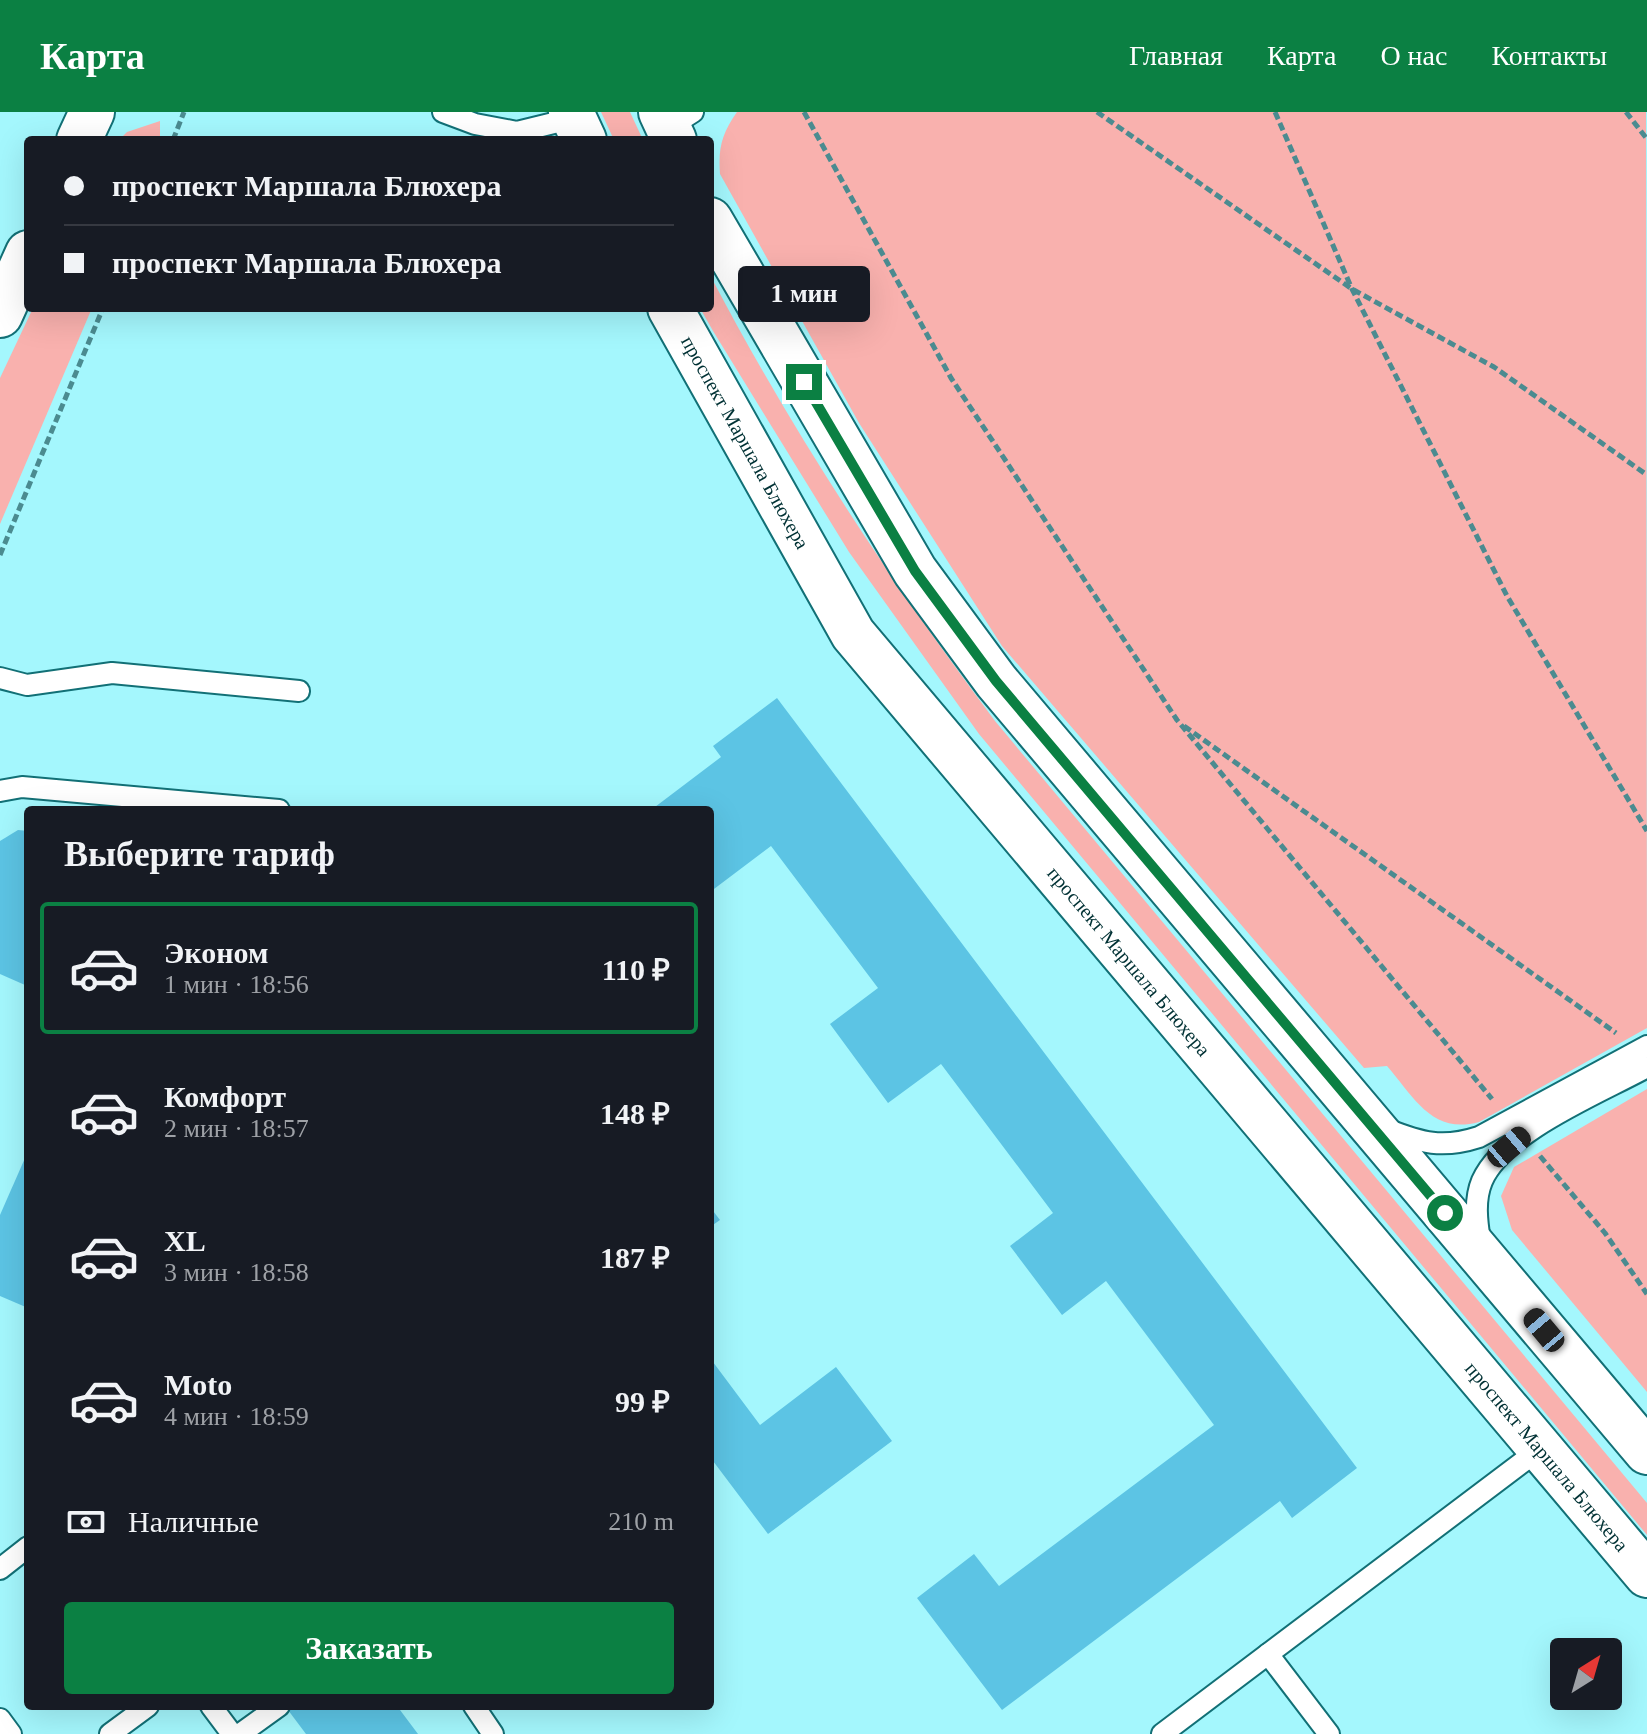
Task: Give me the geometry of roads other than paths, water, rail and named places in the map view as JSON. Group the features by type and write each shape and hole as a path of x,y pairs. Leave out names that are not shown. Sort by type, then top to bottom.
{"main road":[{"path":"81,136 92,112"},
{"path":"714,227 915,571 996,681 1647,1452"},
{"path":"0,315 24,262"},
{"name":"проспект Маршала Блюхера","path":"672,312 853,634 1647,1575"}],"lane":[{"path":"443,112 475,124 517,132 576,123"},
{"path":"0,678 27,685 112,673 299,691"},
{"path":"0,791 22,787 234,806"},
{"path":"1370,1124 1417,1141 1449,1146 1517,1129 1645,1054"},
{"path":"1482,1257 1476,1213 1482,1182 1517,1129"},
{"path":"1162,1734 1540,1449"},
{"path":"0,1569 24,1550"},
{"path":"1268,1654 1329,1734"},
{"path":"110,1734 143,1710"},
{"path":"214,1710 232,1734"},
{"path":"240,1734 273,1710"},
{"path":"477,1710 493,1734"},
{"path":"0,1719 11,1734"}]}
